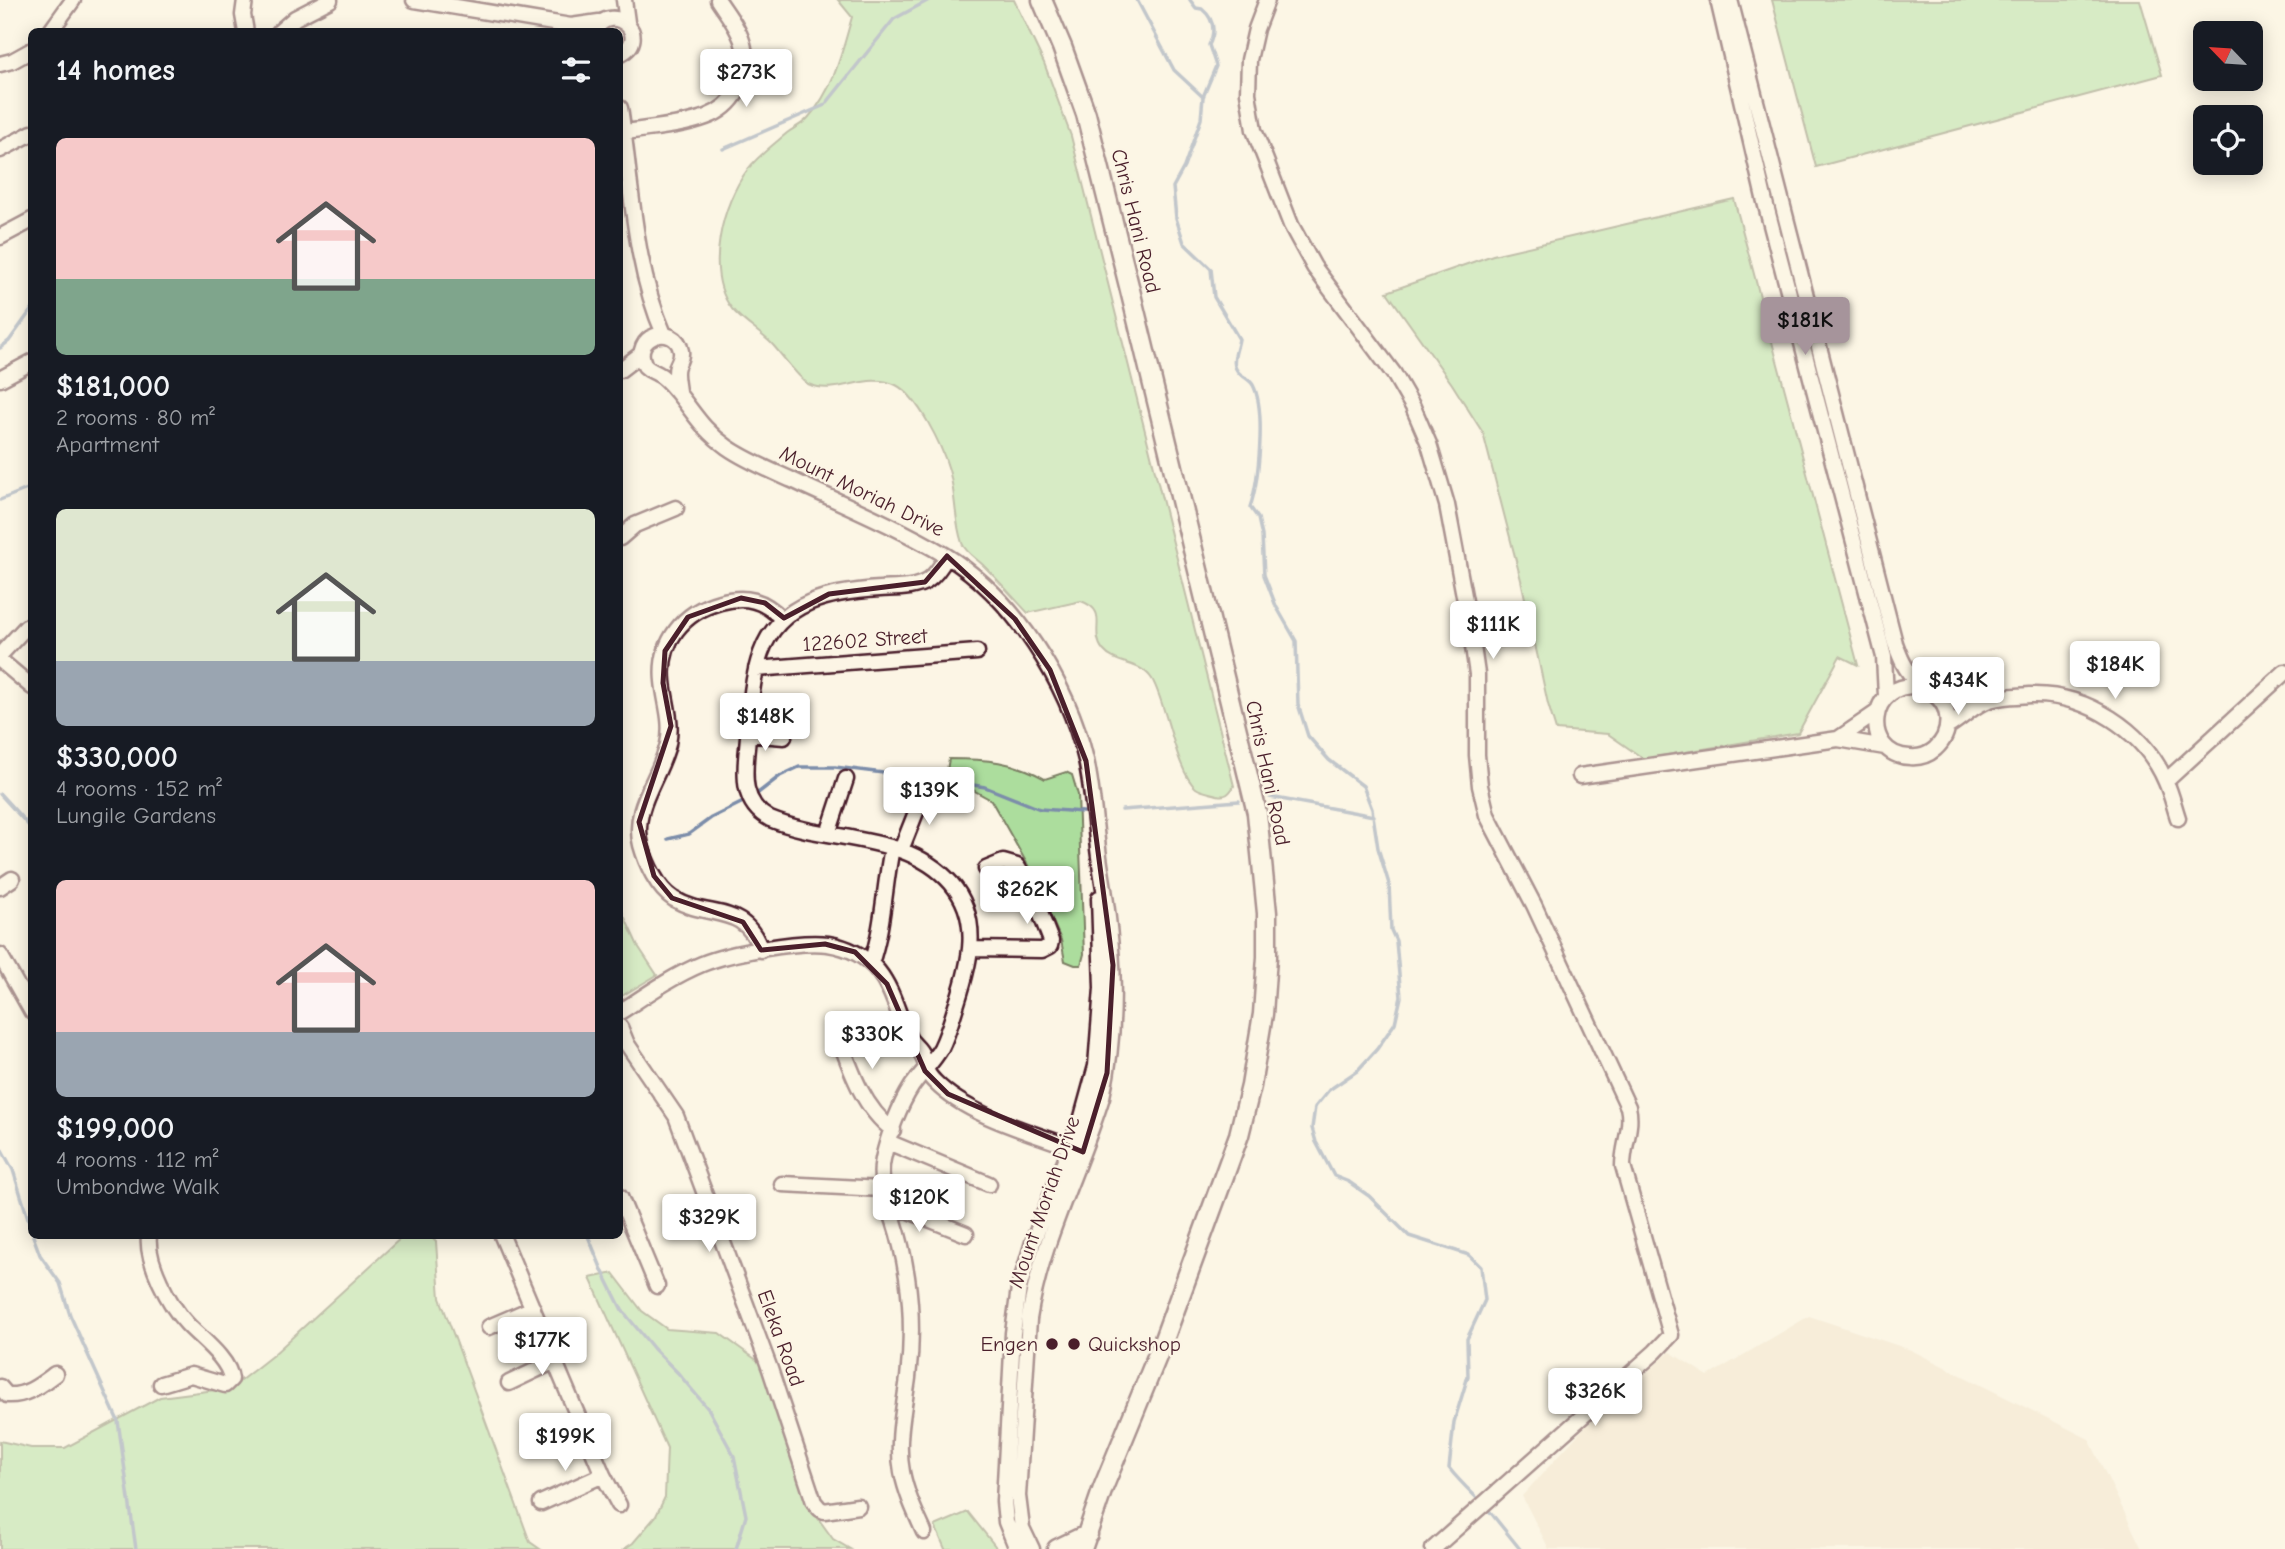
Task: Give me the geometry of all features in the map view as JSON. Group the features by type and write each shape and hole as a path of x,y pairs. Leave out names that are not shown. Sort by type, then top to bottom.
{"main road":[{"name":"Chris Hani Road","path":"1042,0 1086,114 1129,286 1257,813 1267,913 1263,1014 1240,1135 1163,1342 1103,1488 1085,1542"},
{"path":"1057,1549 1085,1542"}],"street":[{"path":"53,28 73,0"},
{"path":"245,0 243,15 245,28"},
{"path":"284,28 295,18 330,0"},
{"path":"414,0 562,28"},
{"path":"599,24 615,0"},
{"path":"623,52 632,41 624,0"},
{"path":"623,132 704,118 719,111 738,91 744,77 744,47 740,34 718,0"},
{"path":"1267,0 1256,29 1249,60 1248,93 1254,130 1291,225 1314,267 1394,374 1413,407 1429,444 1447,505 1471,633 1477,674 1476,755 1480,786 1488,815 1534,905 1628,1107 1631,1119 1623,1151 1623,1166 1671,1335 1433,1549"},
{"path":"1718,0 1764,198 1884,657 1886,696"},
{"path":"1730,0 1895,643 1908,671 1938,697 1947,712 1947,727 1939,745 1930,753 1907,758 1895,754 1885,747 1879,737 1875,725 1877,713 1886,696 1900,687 1924,687"},
{"path":"573,28 599,24 616,16 627,22"},
{"path":"0,64 28,52"},
{"path":"0,150 28,134"},
{"path":"623,138 640,248 658,336"},
{"path":"0,237 28,222"},
{"path":"623,368 641,354 643,347 658,336 675,340 679,344 681,357 676,368 678,393"},
{"name":"Mount Moriah Drive","path":"641,354 642,360 678,393 703,427 727,447 900,530 947,556 992,594 1015,619 1045,661 1065,699 1086,761 1110,925 1113,1020 1102,1097 1025,1267 1015,1312 1004,1501 1006,1522 1017,1549"},
{"path":"0,379 28,364"},
{"path":"623,370 666,374 676,368"},
{"path":"623,535 635,524 676,508"},
{"path":"924,1532 909,1498 902,1470 901,1437 909,1365 908,1279 901,1244 884,1196 881,1167 890,1136 912,1087 947,1034 967,972 972,934 966,909 953,886 933,866 897,849 779,823 764,816 754,807 747,793 745,777 756,669 767,638 782,618 812,600 830,594 897,588 925,582 940,568 947,556"},
{"path":"761,950 756,935 743,922 683,904 663,890 641,845 639,822 641,810 668,745 671,726 662,673 665,651 677,629 688,617 702,608 741,598 765,603 782,618"},
{"path":"26,627 0,657 28,683"},
{"name":"122602 Street","path":"756,669 977,652"},
{"path":"2166,781 2285,672"},
{"path":"1938,697 1983,703 2018,695 2043,695 2089,707 2133,735 2152,757 2166,781 2178,818"},
{"path":"1947,727 1983,703"},
{"path":"1838,738 1877,713"},
{"path":"748,734 784,737"},
{"path":"1580,776 1838,738 1885,747"},
{"path":"828,834 846,779"},
{"path":"871,963 883,921 888,869 924,792"},
{"path":"972,949 1042,950 1049,946 1051,941 1030,887 1017,866 1003,863 986,869"},
{"path":"623,1010 701,964 725,956 825,944 855,952 871,963 887,984 910,1040 922,1055 925,1071 948,1094 1015,1127 1077,1149"},
{"path":"0,955 28,1003"},
{"path":"835,1026 863,1093 890,1136 989,1184"},
{"name":"Eleka Road","path":"623,1033 676,1116 770,1369 814,1502 820,1509 831,1511 858,1506"},
{"name":"Mount Moriah Drive","path":"1032,1549 1022,1528 1018,1496 1029,1319 1033,1290 1077,1149"},
{"path":"782,1184 884,1196 966,1234"},
{"path":"623,1204 657,1286"},
{"path":"149,1239 150,1260 168,1295 187,1324 227,1367 231,1378 225,1385 191,1376 161,1384"},
{"path":"503,1239 603,1475 619,1505"},
{"path":"489,1327 533,1308"},
{"path":"509,1383 555,1361"},
{"path":"0,1387 7,1395 22,1394 35,1389 55,1374"},
{"path":"534,1437 579,1418"},
{"path":"541,1503 603,1475"}],"highlighted area":[{"path":"947,556 1015,619 1050,670 1086,761 1113,965 1107,1073 1083,1152 948,1094 925,1071 887,984 855,952 825,944 761,950 743,922 672,898 654,876 639,822 671,726 663,683 665,651 688,617 741,598 765,603 784,618 829,594 925,582"}],"shaded area":[{"path":"1809,1316 1911,1350 2089,1439 2142,1549 1549,1549 1522,1496 1585,1427 1670,1352 1708,1376"}],"green space":[{"path":"838,0 1014,0 1044,63 1071,136 1234,786 1227,794 1220,796 1201,790 1189,780 1152,679 1142,669 1115,659 1103,650 1097,635 1097,616 1090,605 1081,601 1028,613 966,549 959,534 946,460 921,410 904,391 885,381 830,388 808,384 772,344 736,314 724,294 719,277 718,258 724,219 731,200 752,164 806,120 831,83 852,17"},
{"path":"1772,0 2140,0 2162,75 1816,167"},
{"path":"1734,199 1858,665 1840,656 1798,733 1644,759 1608,734 1556,730 1483,433 1387,292 1493,255"},
{"path":"949,759 999,762 1022,768 1045,779 1066,772 1072,775 1078,795 1084,954 1081,965 1065,961 1061,940 1030,869 991,800 946,775"},
{"path":"623,914 638,946 657,975 623,995"},
{"path":"400,1239 433,1239 436,1242 440,1298 530,1542 540,1549 0,1549 0,1441 31,1448 65,1448 160,1397 231,1388 273,1355"},
{"path":"613,1273 642,1311 667,1329 719,1333 765,1366 812,1510 833,1539 850,1549 624,1549 633,1543 656,1516 665,1497 667,1448 590,1278"},
{"path":"968,1512 996,1549 945,1549 935,1526"}],"waterway":[{"path":"723,149 825,105 894,19 929,0"},
{"path":"1137,0 1174,70 1203,97"},
{"path":"1190,0 1196,8 1202,9 1211,21 1213,35 1209,45 1216,66 1203,97 1201,119 1184,167 1173,187 1176,218 1184,243 1211,269 1214,297 1239,339 1235,366 1240,374 1252,383 1257,396 1260,445 1250,507 1258,518 1262,536 1264,575 1276,606 1296,641 1298,704 1308,736 1329,760 1363,786 1372,809 1378,848 1389,884 1391,930 1396,941 1401,997 1395,1023 1357,1071 1329,1090 1315,1107 1312,1128 1316,1142 1334,1176 1349,1182 1369,1196 1409,1236 1469,1255 1481,1267 1485,1300 1467,1339 1468,1376 1454,1422 1449,1468 1481,1502"},
{"path":"0,348 9,341 28,315"},
{"path":"0,500 28,489"},
{"path":"758,793 780,776 799,767 835,767 985,787 1040,809 1083,812"},
{"path":"0,794 28,825"},
{"path":"1270,797 1374,816"},
{"path":"1122,810 1239,801"},
{"path":"668,839 689,834 711,818 743,802"},
{"path":"2,1150 13,1170 28,1218"},
{"path":"34,1239 40,1255 60,1283 70,1315 118,1421 136,1549"},
{"path":"589,1239 622,1310 709,1410 734,1456 746,1516 736,1549"},
{"path":"1487,1508 1520,1549"}],"place":[{"name":"Engen","path":"1052,1344"},
{"name":"Quickshop","path":"1074,1344"}]}
